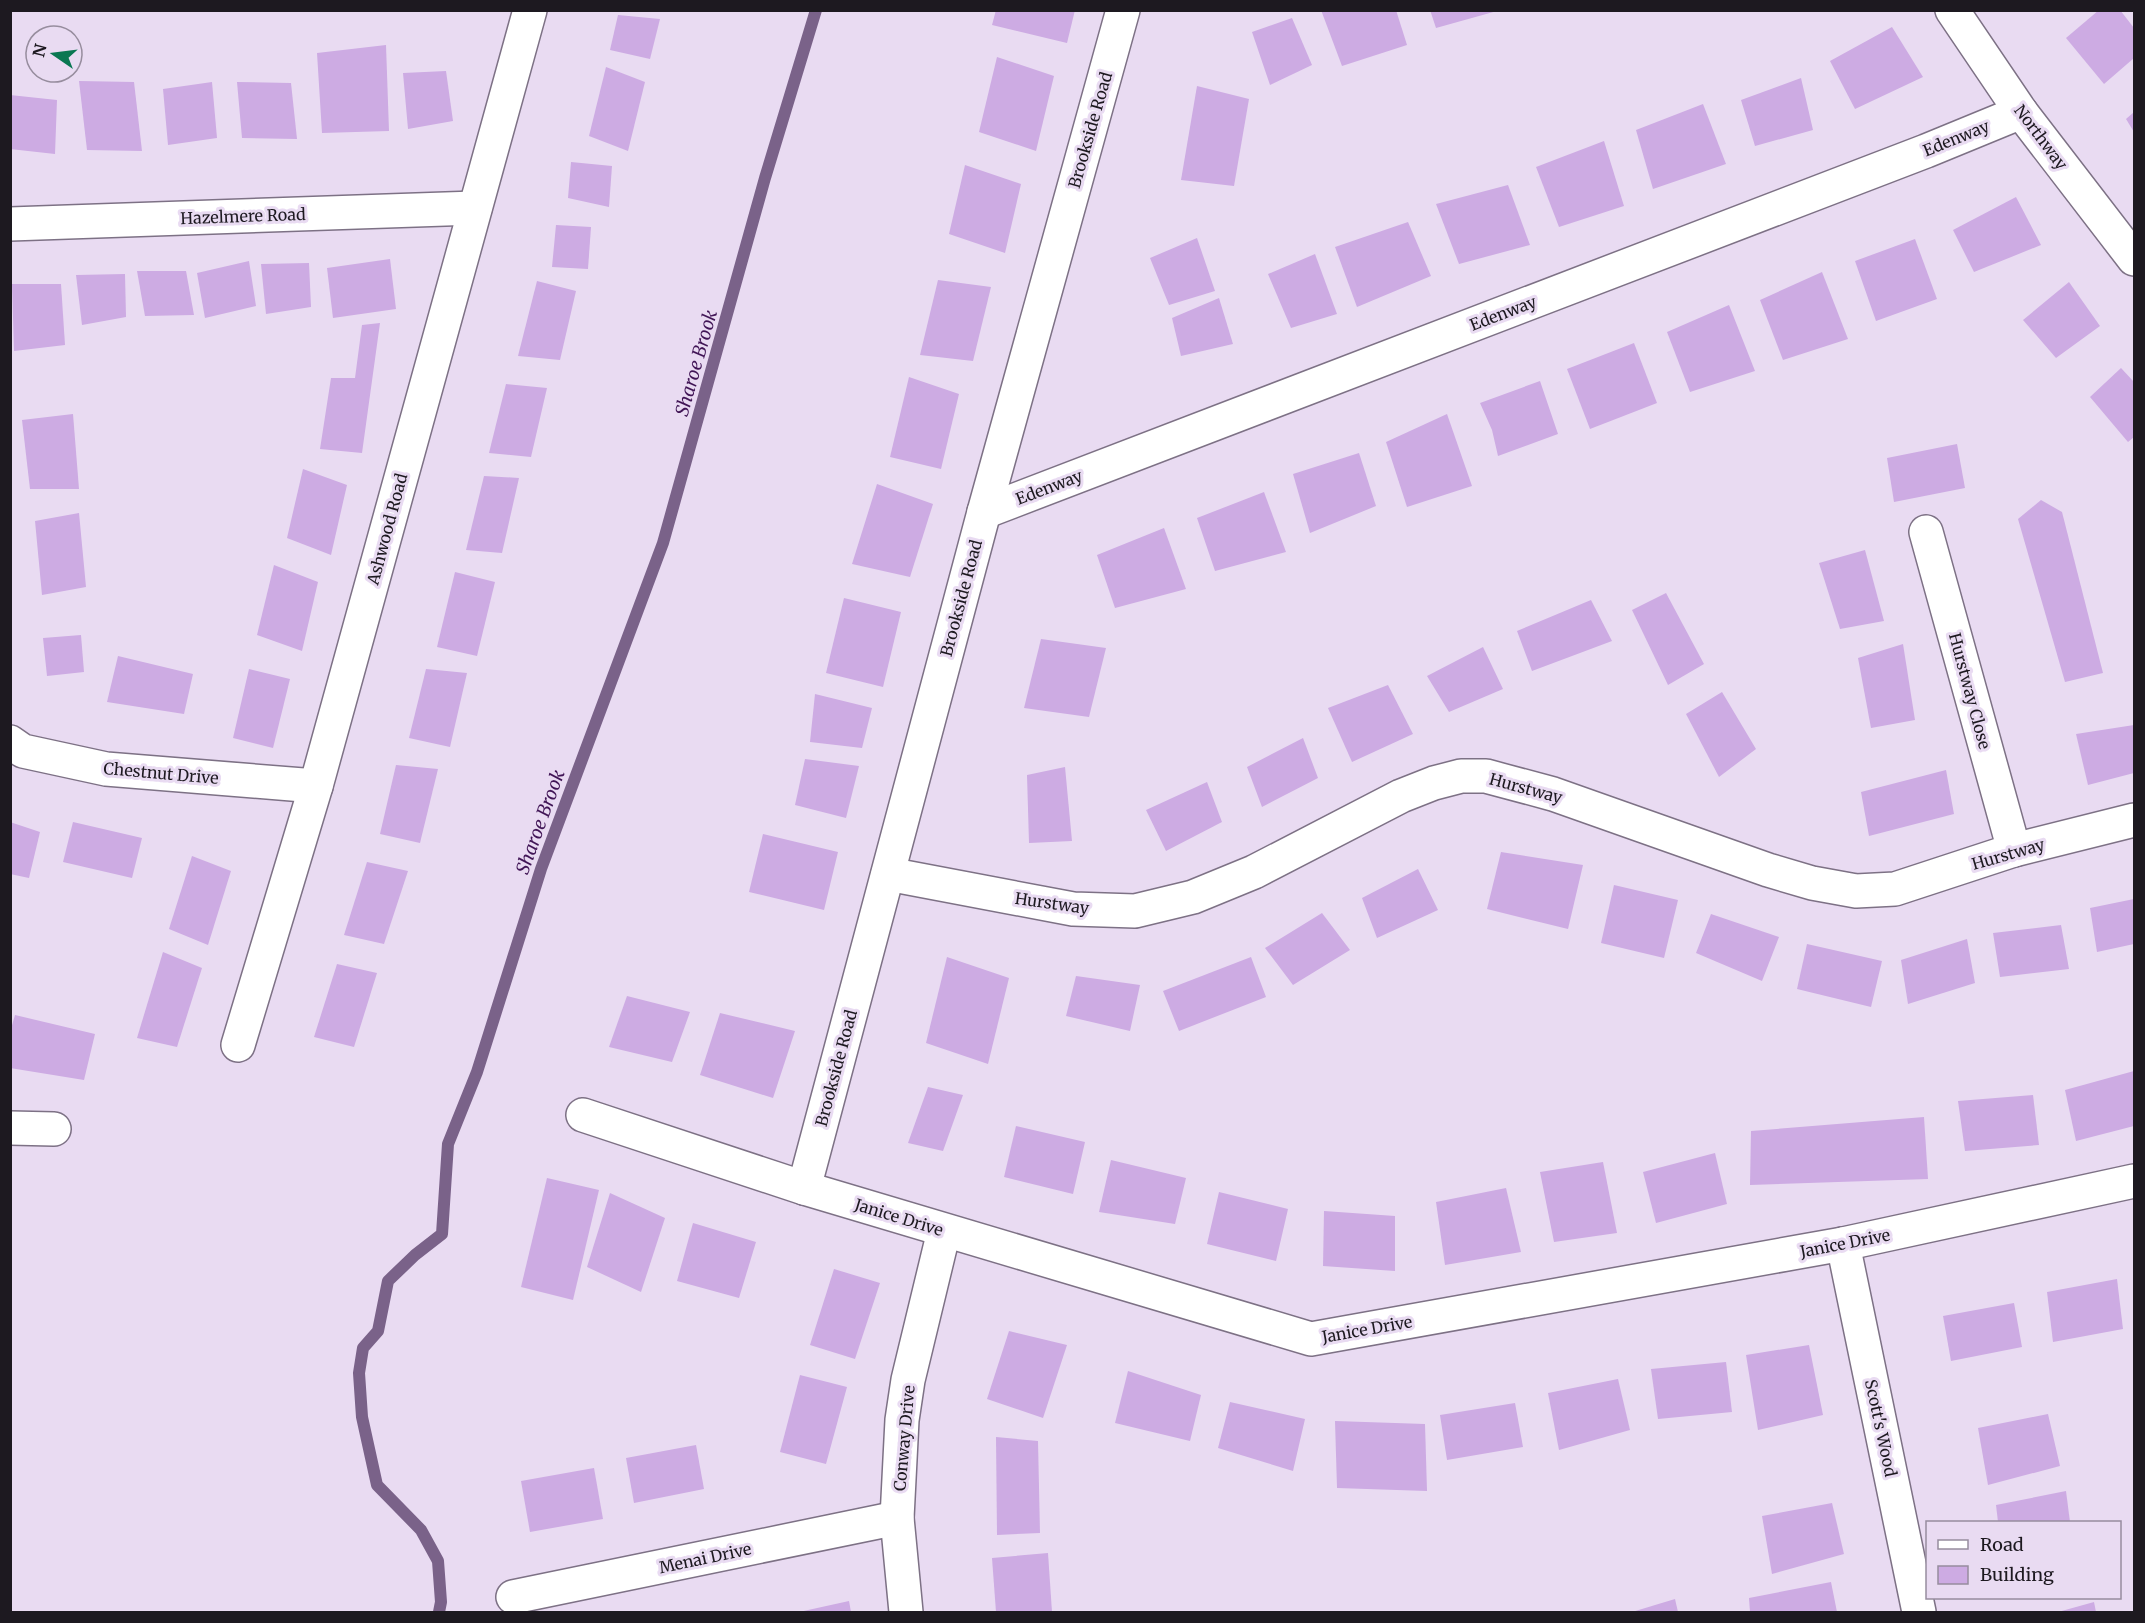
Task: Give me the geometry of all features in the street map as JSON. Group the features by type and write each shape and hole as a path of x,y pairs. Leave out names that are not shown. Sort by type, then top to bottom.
{"street":[{"name":"Ashwood Road","path":"238,1045 316,786 530,10"},
{"name":"Brookside Road","path":"804,1188 984,512 1123,10"},
{"name":"Northway","path":"1952,10 2021,112 2134,259"},
{"name":"Edenway","path":"984,512 1915,156 2021,112"},
{"name":"Hazelmere Road","path":"10,224 476,208"},
{"name":"Hurstway Close","path":"1926,532 2014,850"},
{"name":"Chestnut Drive","path":"10,742 23,751 106,769 316,786"},
{"name":"Hurstway","path":"888,874 1073,909 1135,911 1193,897 1254,872 1401,796 1434,783 1461,776 1486,776 1553,794 1768,870 1812,883 1856,891 1895,889 2014,850 2134,820"},
{"name":"Janice Drive","path":"583,1115 804,1188 1311,1339 1843,1244 2134,1181"},
{"path":"10,1128 54,1129"},
{"name":"Conway Drive","path":"906,1612 897,1518 902,1420 908,1380 944,1231"},
{"name":"Scott's Wood","path":"1843,1244 1919,1612"},
{"name":"Menai Drive","path":"513,1597 897,1518"}],"building":[{"path":"996,10 1075,10 1067,43 992,25"},
{"path":"1321,10 1396,10 1407,45 1342,66"},
{"path":"1430,10 1497,10 1497,11 1436,28"},
{"path":"2099,10 2120,10 2134,28 2134,58 2104,84 2066,38"},
{"path":"618,15 660,19 650,59 610,50"},
{"path":"1292,18 1312,65 1270,85 1252,32"},
{"path":"1892,27 1923,77 1855,109 1830,61"},
{"path":"386,45 389,131 322,133 317,53"},
{"path":"997,57 1054,76 1036,151 979,132"},
{"path":"606,67 645,82 628,151 589,136"},
{"path":"446,71 453,121 408,129 403,73"},
{"path":"1801,78 1813,130 1755,146 1741,100"},
{"path":"84,81 134,82 142,151 87,150 79,84 84,84"},
{"path":"212,82 217,138 168,145 163,89"},
{"path":"237,82 291,83 297,139 242,138"},
{"path":"1197,86 1249,99 1234,186 1181,180"},
{"path":"10,95 57,100 55,154 10,149"},
{"path":"1703,104 1726,164 1653,189 1636,130"},
{"path":"2134,112 2134,132 2126,119"},
{"path":"1604,141 1624,206 1559,227 1536,167"},
{"path":"571,162 612,166 609,207 568,198"},
{"path":"965,165 1021,184 1005,253 949,234"},
{"path":"1508,185 1530,245 1459,264 1436,204"},
{"path":"2016,197 2041,245 1974,272 1953,230"},
{"path":"1408,222 1431,276 1357,307 1335,247"},
{"path":"556,225 591,227 588,269 552,267"},
{"path":"1197,238 1215,291 1169,305 1150,258"},
{"path":"1915,239 1937,299 1876,321 1855,261"},
{"path":"1315,254 1337,314 1291,328 1268,274"},
{"path":"390,259 396,309 333,318 327,268"},
{"path":"249,261 256,306 205,318 197,273"},
{"path":"309,263 311,307 266,314 261,264"},
{"path":"137,271 186,271 194,315 145,316"},
{"path":"1822,272 1848,339 1783,360 1760,300"},
{"path":"125,274 126,317 82,325 76,275"},
{"path":"938,280 991,287 973,361 920,355"},
{"path":"537,281 576,291 560,360 518,356"},
{"path":"2069,282 2100,326 2056,358 2023,320"},
{"path":"12,284 61,284 65,345 14,351"},
{"path":"1219,298 1233,344 1181,356 1172,318"},
{"path":"1729,305 1755,371 1690,392 1667,332"},
{"path":"380,323 362,453 320,449 331,378 355,378 362,325"},
{"path":"1634,343 1657,403 1590,429 1567,369"},
{"path":"2121,368 2134,382 2134,437 2128,442 2090,397"},
{"path":"909,377 959,394 941,469 890,457"},
{"path":"1540,381 1558,434 1498,456 1492,430 1480,403"},
{"path":"506,384 547,388 531,457 489,453"},
{"path":"73,414 79,489 30,489 22,420"},
{"path":"1447,414 1472,486 1407,507 1386,442"},
{"path":"1957,444 1965,488 1894,502 1887,458"},
{"path":"1359,453 1376,506 1310,533 1293,474"},
{"path":"303,469 347,485 331,555 287,538"},
{"path":"484,476 519,478 502,553 466,550"},
{"path":"877,484 933,504 910,577 852,564"},
{"path":"1264,492 1286,552 1215,571 1197,518"},
{"path":"2041,500 2062,512 2103,673 2065,682 2018,519"},
{"path":"79,513 86,587 42,595 35,521"},
{"path":"1164,528 1186,589 1115,608 1097,555"},
{"path":"1865,550 1884,621 1840,629 1819,563"},
{"path":"274,565 318,582 302,651 257,635"},
{"path":"455,572 495,582 477,656 437,647"},
{"path":"1666,593 1704,664 1668,685 1632,610"},
{"path":"844,598 901,612 883,687 826,673"},
{"path":"1591,600 1612,641 1532,671 1517,631"},
{"path":"81,635 84,672 47,676 43,638"},
{"path":"1041,639 1106,648 1089,717 1024,708"},
{"path":"1903,644 1915,720 1871,728 1858,658"},
{"path":"1483,647 1503,689 1449,712 1427,676"},
{"path":"118,656 193,674 184,714 107,702"},
{"path":"249,669 290,679 273,748 233,738"},
{"path":"426,669 467,673 450,747 409,738"},
{"path":"1388,685 1413,734 1352,762 1328,708"},
{"path":"1722,692 1756,749 1719,777 1686,714"},
{"path":"815,694 872,708 862,748 810,742"},
{"path":"2134,725 2134,773 2088,785 2076,734"},
{"path":"1303,738 1318,778 1262,807 1247,767"},
{"path":"805,759 859,766 846,818 795,805"},
{"path":"396,765 438,769 420,843 380,834"},
{"path":"1065,767 1072,841 1029,843 1027,775"},
{"path":"1946,770 1954,814 1869,836 1861,792"},
{"path":"1207,782 1222,822 1166,851 1146,810"},
{"path":"10,822 40,832 29,878 10,874"},
{"path":"73,822 142,838 132,878 63,862"},
{"path":"763,834 838,852 824,910 749,892"},
{"path":"1501,852 1583,865 1568,929 1487,909"},
{"path":"192,856 231,871 208,945 169,929"},
{"path":"367,862 408,871 384,944 344,935"},
{"path":"1418,869 1438,910 1377,938 1362,898"},
{"path":"1614,885 1678,900 1664,958 1601,943"},
{"path":"2134,899 2134,944 2097,952 2090,908"},
{"path":"1322,913 1350,950 1293,985 1265,948"},
{"path":"1711,914 1779,937 1762,981 1696,953"},
{"path":"2061,925 2069,969 2000,977 1993,933"},
{"path":"1967,939 1975,983 1908,1004 1901,960"},
{"path":"1807,944 1882,961 1871,1007 1797,989"},
{"path":"163,952 202,968 177,1047 137,1038"},
{"path":"947,957 1009,978 988,1064 926,1043"},
{"path":"1251,957 1266,997 1179,1031 1163,991"},
{"path":"337,964 377,973 354,1047 314,1037"},
{"path":"1076,976 1140,985 1130,1031 1066,1016"},
{"path":"627,996 690,1012 672,1062 609,1047"},
{"path":"720,1013 795,1031 773,1098 700,1075"},
{"path":"15,1015 95,1034 84,1080 10,1068 10,1032"},
{"path":"2134,1071 2134,1126 2076,1141 2065,1090"},
{"path":"928,1087 963,1095 943,1151 908,1143"},
{"path":"2033,1095 2039,1145 1965,1151 1958,1101"},
{"path":"1924,1117 1928,1179 1750,1185 1751,1131"},
{"path":"1016,1126 1085,1142 1073,1194 1004,1177"},
{"path":"1715,1153 1727,1204 1656,1223 1643,1172"},
{"path":"1111,1160 1186,1178 1175,1224 1099,1212"},
{"path":"1603,1162 1617,1233 1554,1242 1540,1172"},
{"path":"547,1178 599,1190 573,1300 521,1287"},
{"path":"1506,1188 1521,1252 1445,1265 1436,1202"},
{"path":"1219,1192 1288,1209 1276,1261 1207,1244"},
{"path":"610,1193 665,1218 641,1292 587,1267"},
{"path":"1324,1211 1395,1216 1395,1271 1323,1266"},
{"path":"693,1223 756,1242 739,1298 677,1281"},
{"path":"834,1269 880,1283 855,1359 810,1345"},
{"path":"2117,1279 2123,1329 2053,1342 2047,1292"},
{"path":"2014,1303 2022,1347 1951,1361 1943,1316"},
{"path":"1009,1331 1067,1345 1043,1418 987,1399"},
{"path":"1809,1345 1823,1415 1758,1430 1746,1355"},
{"path":"1726,1362 1732,1412 1658,1419 1651,1369"},
{"path":"1128,1371 1201,1395 1190,1441 1115,1423"},
{"path":"800,1375 847,1387 826,1464 780,1452"},
{"path":"1618,1379 1630,1430 1559,1450 1548,1393"},
{"path":"1230,1402 1305,1419 1293,1471 1218,1448"},
{"path":"1515,1403 1523,1447 1447,1460 1440,1415"},
{"path":"2048,1414 2060,1466 1988,1485 1978,1428"},
{"path":"1335,1421 1425,1424 1427,1491 1337,1488"},
{"path":"996,1437 1038,1441 1040,1533 997,1535"},
{"path":"696,1445 704,1489 634,1503 626,1458"},
{"path":"594,1468 603,1519 530,1532 521,1481"},
{"path":"2066,1491 2070,1521 1998,1521 1996,1505"},
{"path":"1832,1503 1844,1554 1772,1574 1762,1516"},
{"path":"1048,1553 1052,1612 996,1612 992,1558"},
{"path":"1831,1582 1837,1612 1750,1612 1749,1598"},
{"path":"1675,1599 1678,1612 1632,1612"},
{"path":"849,1601 851,1612 799,1612"},
{"path":"2094,1602 2096,1612 2058,1612"}],"waterway":[{"name":"Sharoe Brook","path":"439,1612 441,1602 438,1561 421,1530 377,1485 362,1417 359,1373 363,1348 378,1331 388,1281 415,1255 442,1234 448,1144 477,1072 541,869 663,543 765,178 816,10"}]}
